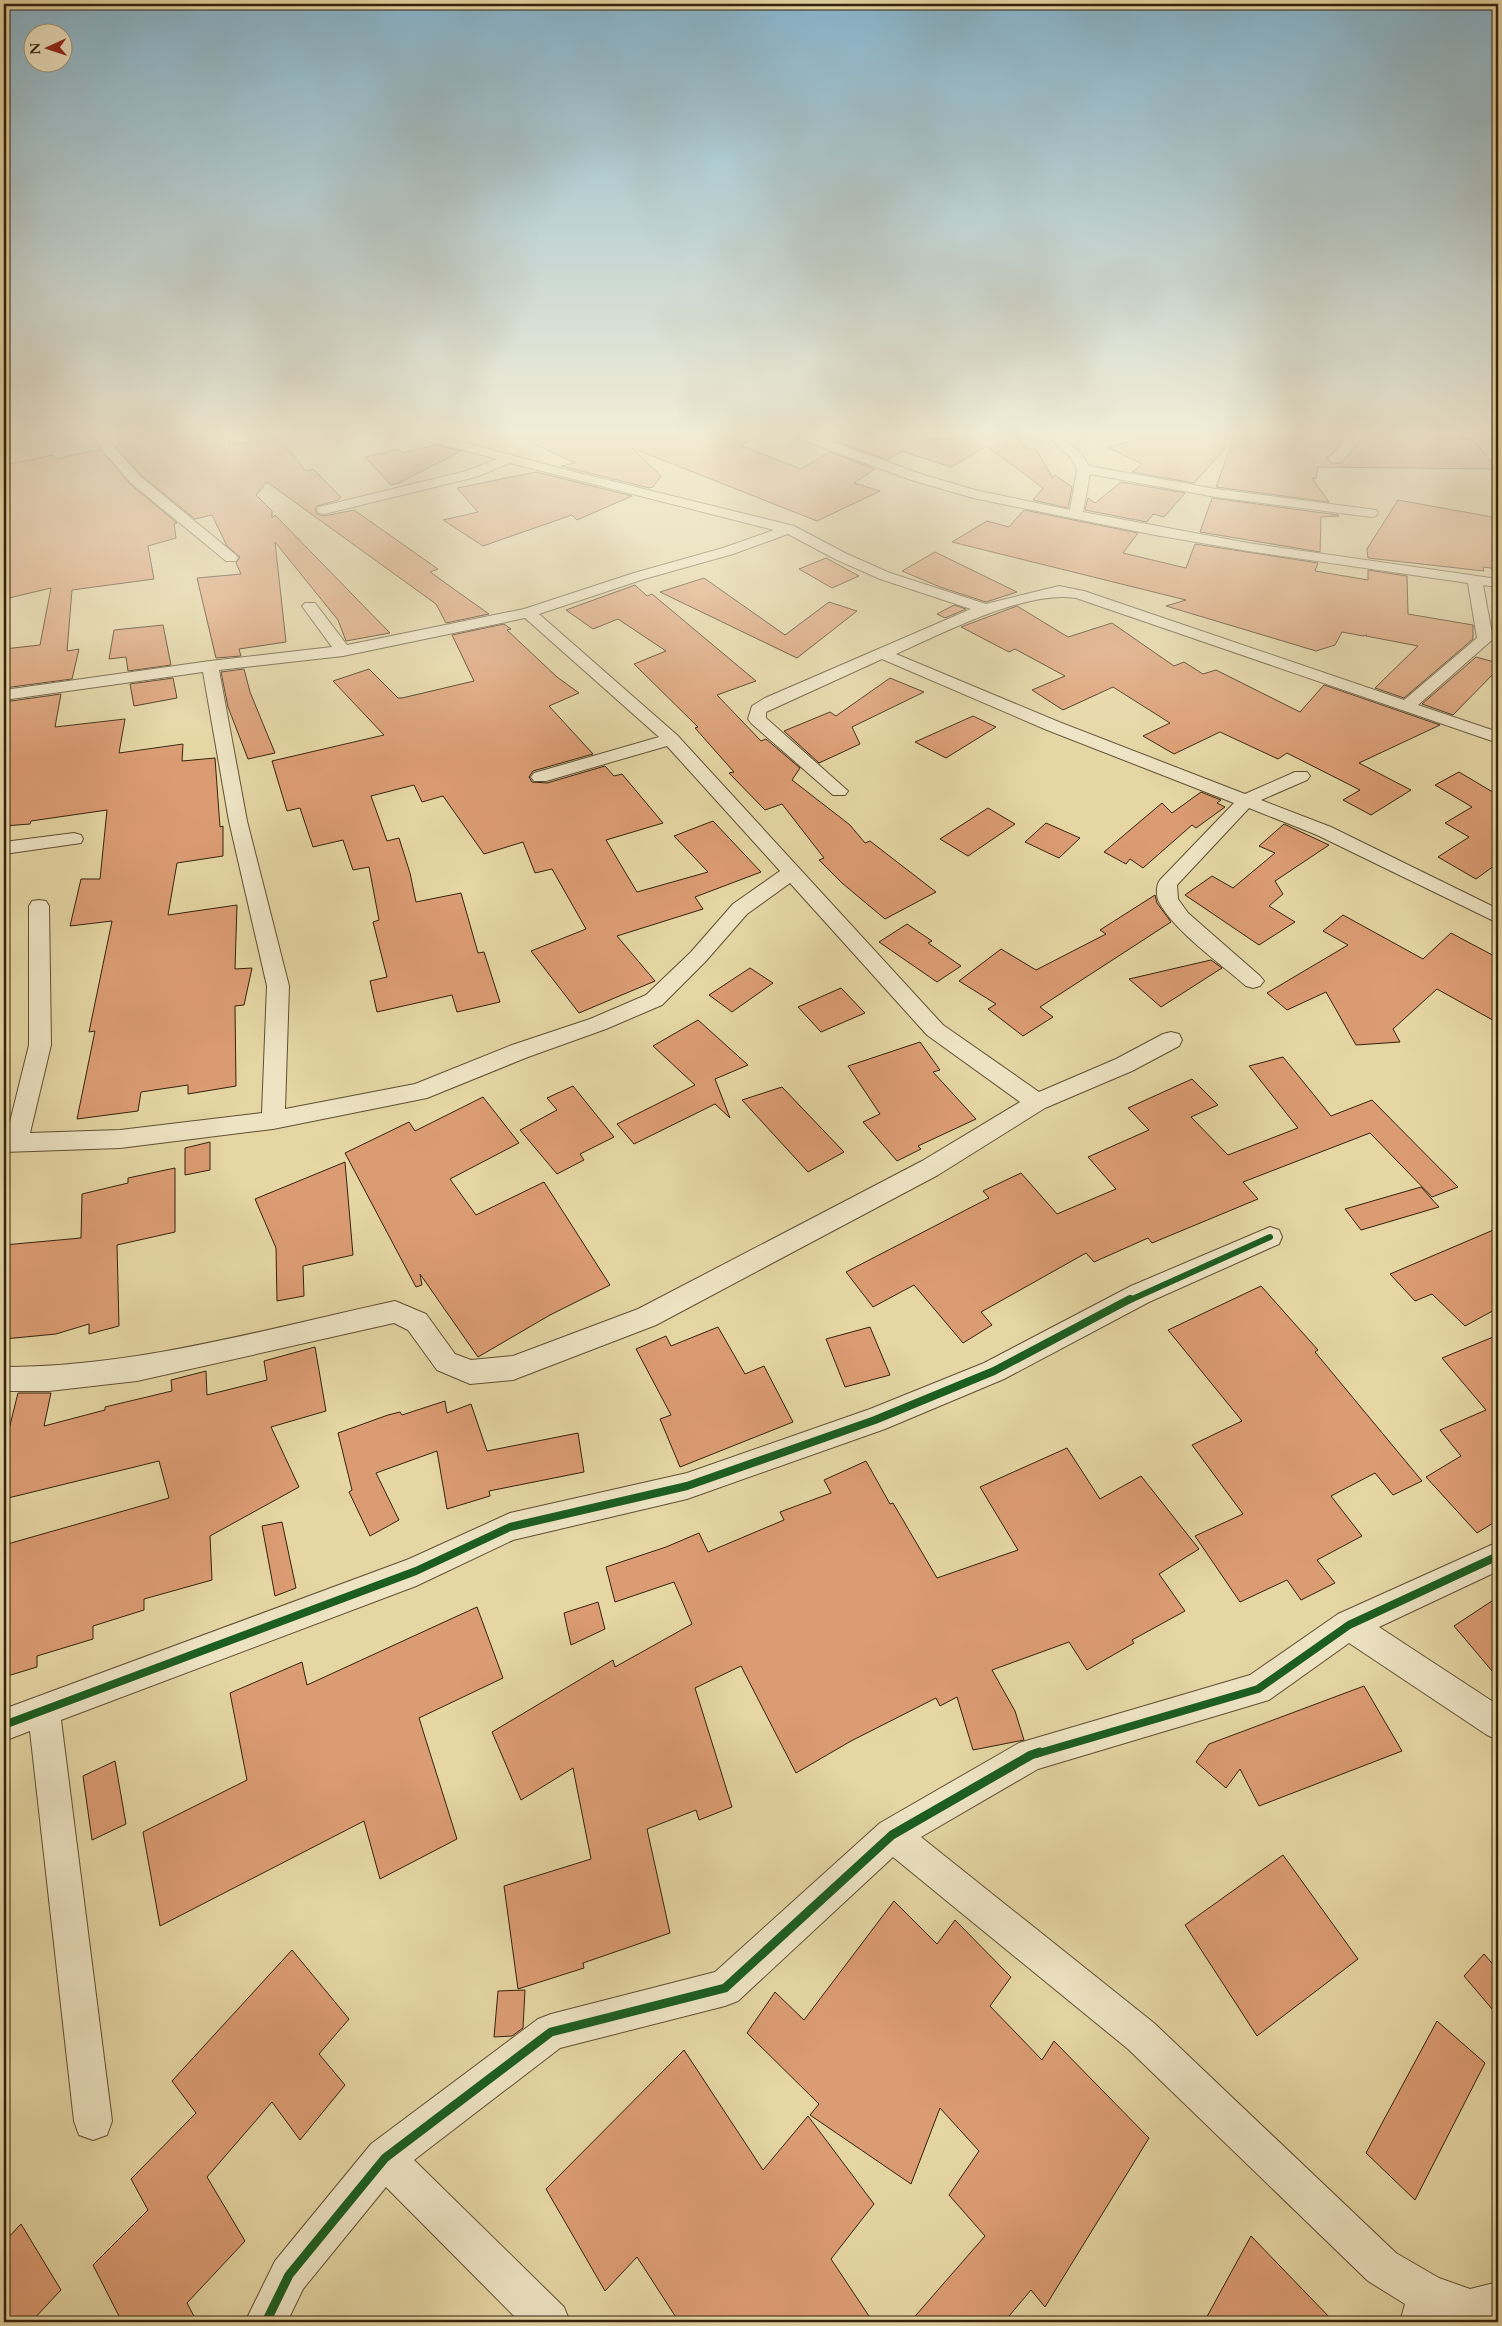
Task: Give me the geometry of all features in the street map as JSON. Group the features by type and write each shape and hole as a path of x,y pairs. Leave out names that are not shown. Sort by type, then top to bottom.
{"street":[{"path":"213,544 231,558"},
{"path":"4,695 210,666 343,651 528,613 639,576 728,552 750,544"},
{"path":"816,544 885,576 985,609"},
{"path":"1229,544 1498,583"},
{"path":"1407,706 1485,639 1475,580"},
{"path":"839,791 757,718 758,710 771,702 881,653 985,609 1059,591 1079,594 1498,738"},
{"path":"310,606 343,651"},
{"path":"528,613 671,738 934,1030 1037,1102"},
{"path":"881,653 1053,726 1324,831 1498,917"},
{"path":"210,666 238,821 278,986 273,1120"},
{"path":"540,777 671,738"},
{"path":"1253,981 1181,918 1168,900 1167,884 1247,800 1301,776"},
{"path":"4,848 74,839"},
{"path":"39,906 40,1045 10,1143 120,1138 273,1120 419,1092 520,1051 598,1024 654,1000 698,957 740,909 792,872"},
{"path":"4,1379 49,1379 137,1369 396,1312 417,1322 446,1362 470,1372 513,1368 647,1317 930,1168 1037,1102 1124,1065 1171,1040"},
{"path":"4,1725 416,1572 510,1527 687,1486 875,1420 994,1371 1140,1294 1270,1237"},
{"path":"266,2322 289,2276 384,2158 551,2032 725,1988 892,1835 1031,1755 1258,1689 1349,1625 1498,1556"},
{"path":"1349,1625 1498,1724"},
{"path":"44,1710 93,2121"},
{"path":"892,1835 1141,2036 1424,2309 1470,2310 1498,2302"},
{"path":"384,2158 549,2322"}],"building":[{"path":"4,544 157,544 148,546 154,579 72,590 67,651 79,649 72,679 4,688 4,649 40,645 51,588 9,598 4,583"},
{"path":"226,544 275,544 286,642 239,649 241,656 216,658 197,578 241,574 236,563 240,557"},
{"path":"276,544 303,544 390,633 346,641 338,620"},
{"path":"352,544 402,544 438,569 430,572 489,614 446,623 436,604"},
{"path":"958,544 1130,544 1123,553 1186,568 1195,544 1318,563 1315,571 1368,580 1368,570 1407,576 1408,614 1473,625 1473,639 1404,698 1375,688 1418,646 1367,635 1342,632 1335,645 1316,651 1166,606 1186,600"},
{"path":"1269,544 1320,544 1320,552"},
{"path":"1370,544 1498,544 1498,569 1483,567 1484,571 1368,558 1367,549"},
{"path":"935,552 1017,592 986,602 940,587 902,571"},
{"path":"826,558 859,576 832,588 799,569"},
{"path":"704,578 785,635 829,602 857,611 797,658 660,592"},
{"path":"635,585 647,596 652,594 756,681 717,695 761,741 766,739 800,768 792,780 850,825 865,843 870,841 936,892 885,919 842,883 819,860 824,858 782,804 765,810 729,773 734,772 695,728 698,727 634,664 666,651 618,619 593,629 566,610"},
{"path":"954,605 966,609 945,618 937,614"},
{"path":"1017,606 1068,637 1112,623 1174,666 1184,662 1203,674 1216,670 1300,712 1324,685 1440,725 1359,763 1411,790 1371,815 1343,800 1360,790 1287,753 1278,759 1220,732 1174,754 1143,736 1170,723 1113,687 1063,710 1032,690 1065,676 1015,649 1009,652 961,627"},
{"path":"504,624 511,629 507,630 557,677 579,693 549,706 593,754 533,771 529,777 532,782 547,783 605,766 614,776 622,774 663,823 606,840 637,892 708,872 674,836 713,821 761,872 695,897 703,909 617,936 655,981 579,1013 531,951 586,929 552,869 535,873 523,842 484,854 443,796 422,802 414,785 371,796 387,841 399,838 410,873 416,902 461,893 478,953 484,952 500,1002 457,1012 452,995 377,1012 370,981 387,977 373,922 379,920 369,867 353,870 343,840 313,847 300,808 287,811 272,761 384,735 333,681 369,669 398,698 402,698 474,681 452,635"},
{"path":"163,625 171,665 128,671 126,657 109,659 114,630"},
{"path":"1476,657 1498,663 1498,669 1453,715 1422,704"},
{"path":"244,669 250,692 275,753 248,759 228,707 221,672"},
{"path":"173,678 177,698 134,706 130,684"},
{"path":"890,678 924,692 852,727 860,744 819,763 784,731 830,712 836,716"},
{"path":"61,694 55,727 125,719 119,753 183,744 182,761 215,758 220,827 223,826 223,856 177,863 168,915 237,905 235,969 252,968 244,1005 235,1006 236,1086 188,1094 188,1085 141,1092 138,1111 77,1119 95,1031 89,1032 112,921 70,926 81,879 100,879 107,810 31,821 30,824 4,826 4,702"},
{"path":"973,716 996,727 946,758 915,742"},
{"path":"1459,772 1496,794 1498,792 1498,863 1476,879 1438,857 1469,837 1445,823 1472,807 1435,785"},
{"path":"1201,792 1221,800 1217,803 1225,807 1196,828 1192,825 1143,868 1130,859 1126,864 1104,852 1162,803 1172,813"},
{"path":"988,808 1015,824 968,856 940,839"},
{"path":"1046,823 1080,838 1059,858 1025,842"},
{"path":"1284,824 1329,845 1275,881 1283,894 1269,906 1295,922 1259,945 1185,895 1212,876 1233,888 1275,853 1259,846"},
{"path":"1155,895 1157,903 1171,922 1040,1007 1053,1017 1023,1036 988,1009 996,1004 959,981 1001,949 1036,970 1106,934 1100,930"},
{"path":"1343,915 1423,959 1451,933 1498,958 1498,1023 1437,989 1393,1029 1400,1042 1356,1045 1326,992 1287,1010 1267,993 1348,945 1323,931"},
{"path":"907,924 932,941 928,943 961,966 937,982 879,942"},
{"path":"1211,960 1222,968 1161,1007 1129,979"},
{"path":"750,968 773,983 732,1012 709,995"},
{"path":"841,988 865,1013 821,1032 798,1007"},
{"path":"698,1020 748,1065 715,1079 730,1118 715,1104 634,1144 617,1124 695,1085 653,1046"},
{"path":"920,1042 940,1070 933,1072 976,1119 918,1146 921,1149 897,1161 863,1122 880,1114 848,1066"},
{"path":"1283,1057 1331,1116 1372,1100 1458,1187 1432,1197 1370,1133 1243,1182 1258,1199 1152,1243 1148,1238 1094,1262 1086,1253 981,1312 992,1325 963,1343 914,1285 873,1307 846,1272 989,1198 983,1191 1021,1173 1057,1214 1116,1189 1088,1157 1149,1130 1128,1108 1192,1079 1218,1105 1191,1117 1228,1155 1298,1128 1249,1066"},
{"path":"573,1086 614,1137 580,1154 584,1160 557,1174 520,1130 557,1110 547,1098"},
{"path":"782,1087 844,1152 808,1172 742,1100"},
{"path":"483,1097 519,1143 450,1179 476,1215 544,1182 610,1285 550,1315 478,1357 420,1274 422,1285 416,1287 345,1153 409,1122 415,1131"},
{"path":"210,1142 210,1170 185,1175 185,1148"},
{"path":"345,1162 353,1255 303,1266 304,1296 277,1301 276,1248 255,1199"},
{"path":"175,1168 175,1232 117,1245 119,1326 89,1334 89,1324 56,1334 4,1339 4,1245 81,1238 82,1194 128,1183 128,1178"},
{"path":"1421,1187 1439,1207 1361,1230 1345,1209"},
{"path":"1498,1228 1498,1308 1465,1326 1432,1294 1415,1301 1390,1274"},
{"path":"1261,1286 1318,1350 1315,1352 1422,1481 1393,1495 1375,1473 1331,1496 1362,1536 1317,1560 1335,1583 1301,1600 1287,1580 1240,1602 1195,1536 1243,1514 1192,1445 1242,1421 1168,1330"},
{"path":"718,1327 745,1374 764,1366 793,1422 680,1467 660,1419 671,1415 636,1349 666,1336 671,1346"},
{"path":"870,1327 890,1375 845,1387 826,1339"},
{"path":"1498,1335 1498,1520 1477,1533 1426,1477 1461,1456 1440,1430 1486,1410 1442,1358"},
{"path":"315,1347 326,1411 271,1427 299,1487 210,1536 212,1580 144,1599 144,1610 93,1626 93,1639 37,1656 37,1667 4,1677 4,1545 169,1498 159,1461 4,1499 4,1449 18,1393 51,1393 44,1426 105,1410 105,1407 172,1391 171,1380 206,1371 207,1395 267,1380 264,1361"},
{"path":"445,1401 447,1413 471,1404 487,1451 578,1433 584,1472 489,1491 490,1496 447,1509 437,1451 376,1473 399,1520 370,1536 349,1492 352,1490 338,1433 388,1415 400,1412 402,1415"},
{"path":"1067,1448 1100,1499 1141,1476 1199,1549 1159,1574 1185,1611 1132,1640 1134,1643 1087,1670 1069,1642 992,1670 1015,1711 1024,1740 973,1750 957,1697 940,1706 936,1698 851,1741 796,1773 741,1666 695,1688 732,1807 699,1820 696,1810 647,1829 670,1933 583,1963 584,1968 518,1989 504,1886 591,1859 573,1768 521,1800 492,1732 613,1660 615,1667 692,1624 674,1582 615,1602 606,1567 666,1547 699,1533 708,1552 784,1520 780,1512 831,1493 824,1480 866,1461 890,1504 893,1503 937,1578 1018,1550 980,1487"},
{"path":"282,1522 296,1588 275,1596 262,1526"},
{"path":"1498,1597 1498,1678 1454,1626"},
{"path":"598,1602 605,1629 571,1645 564,1613"},
{"path":"477,1607 503,1678 419,1718 457,1839 380,1879 364,1821 160,1926 143,1832 247,1780 230,1693 302,1662 307,1685"},
{"path":"1364,1686 1402,1751 1259,1806 1240,1769 1226,1788 1196,1762 1209,1744"},
{"path":"115,1761 126,1824 92,1840 83,1776"},
{"path":"1283,1855 1358,1959 1257,2036 1185,1925"},
{"path":"894,1901 937,1944 955,1920 1011,1977 990,2006 1042,2060 1054,2041 1149,2138 1045,2307 1031,2290 1004,2322 910,2322 985,2236 949,2195 979,2151 940,2108 911,2184 810,2115 819,2104 747,2033 775,1992 804,2020"},
{"path":"292,1950 349,2019 319,2054 345,2085 300,2140 272,2102 207,2177 245,2241 187,2303 197,2322 122,2322 93,2265 148,2210 131,2179 196,2113 172,2081"},
{"path":"1484,1954 1498,1970 1498,2016 1464,1976"},
{"path":"525,1990 523,2028 512,2036 494,2037 498,1991"},
{"path":"1437,2021 1485,2063 1415,2200 1366,2153"},
{"path":"684,2050 763,2170 808,2116 874,2204 831,2259 873,2322 679,2322 637,2257 605,2291 546,2189"},
{"path":"21,2224 61,2290 31,2322 4,2322 4,2242"},
{"path":"1251,2236 1334,2322 1204,2322"}],"cycle path":[{"path":"4,1725 416,1571 510,1527 687,1486 875,1420 994,1371 1140,1294 1270,1237"},
{"path":"266,2322 289,2275 385,2158 551,2032 725,1988 892,1835 1031,1755 1258,1689 1349,1625 1498,1556"}]}
